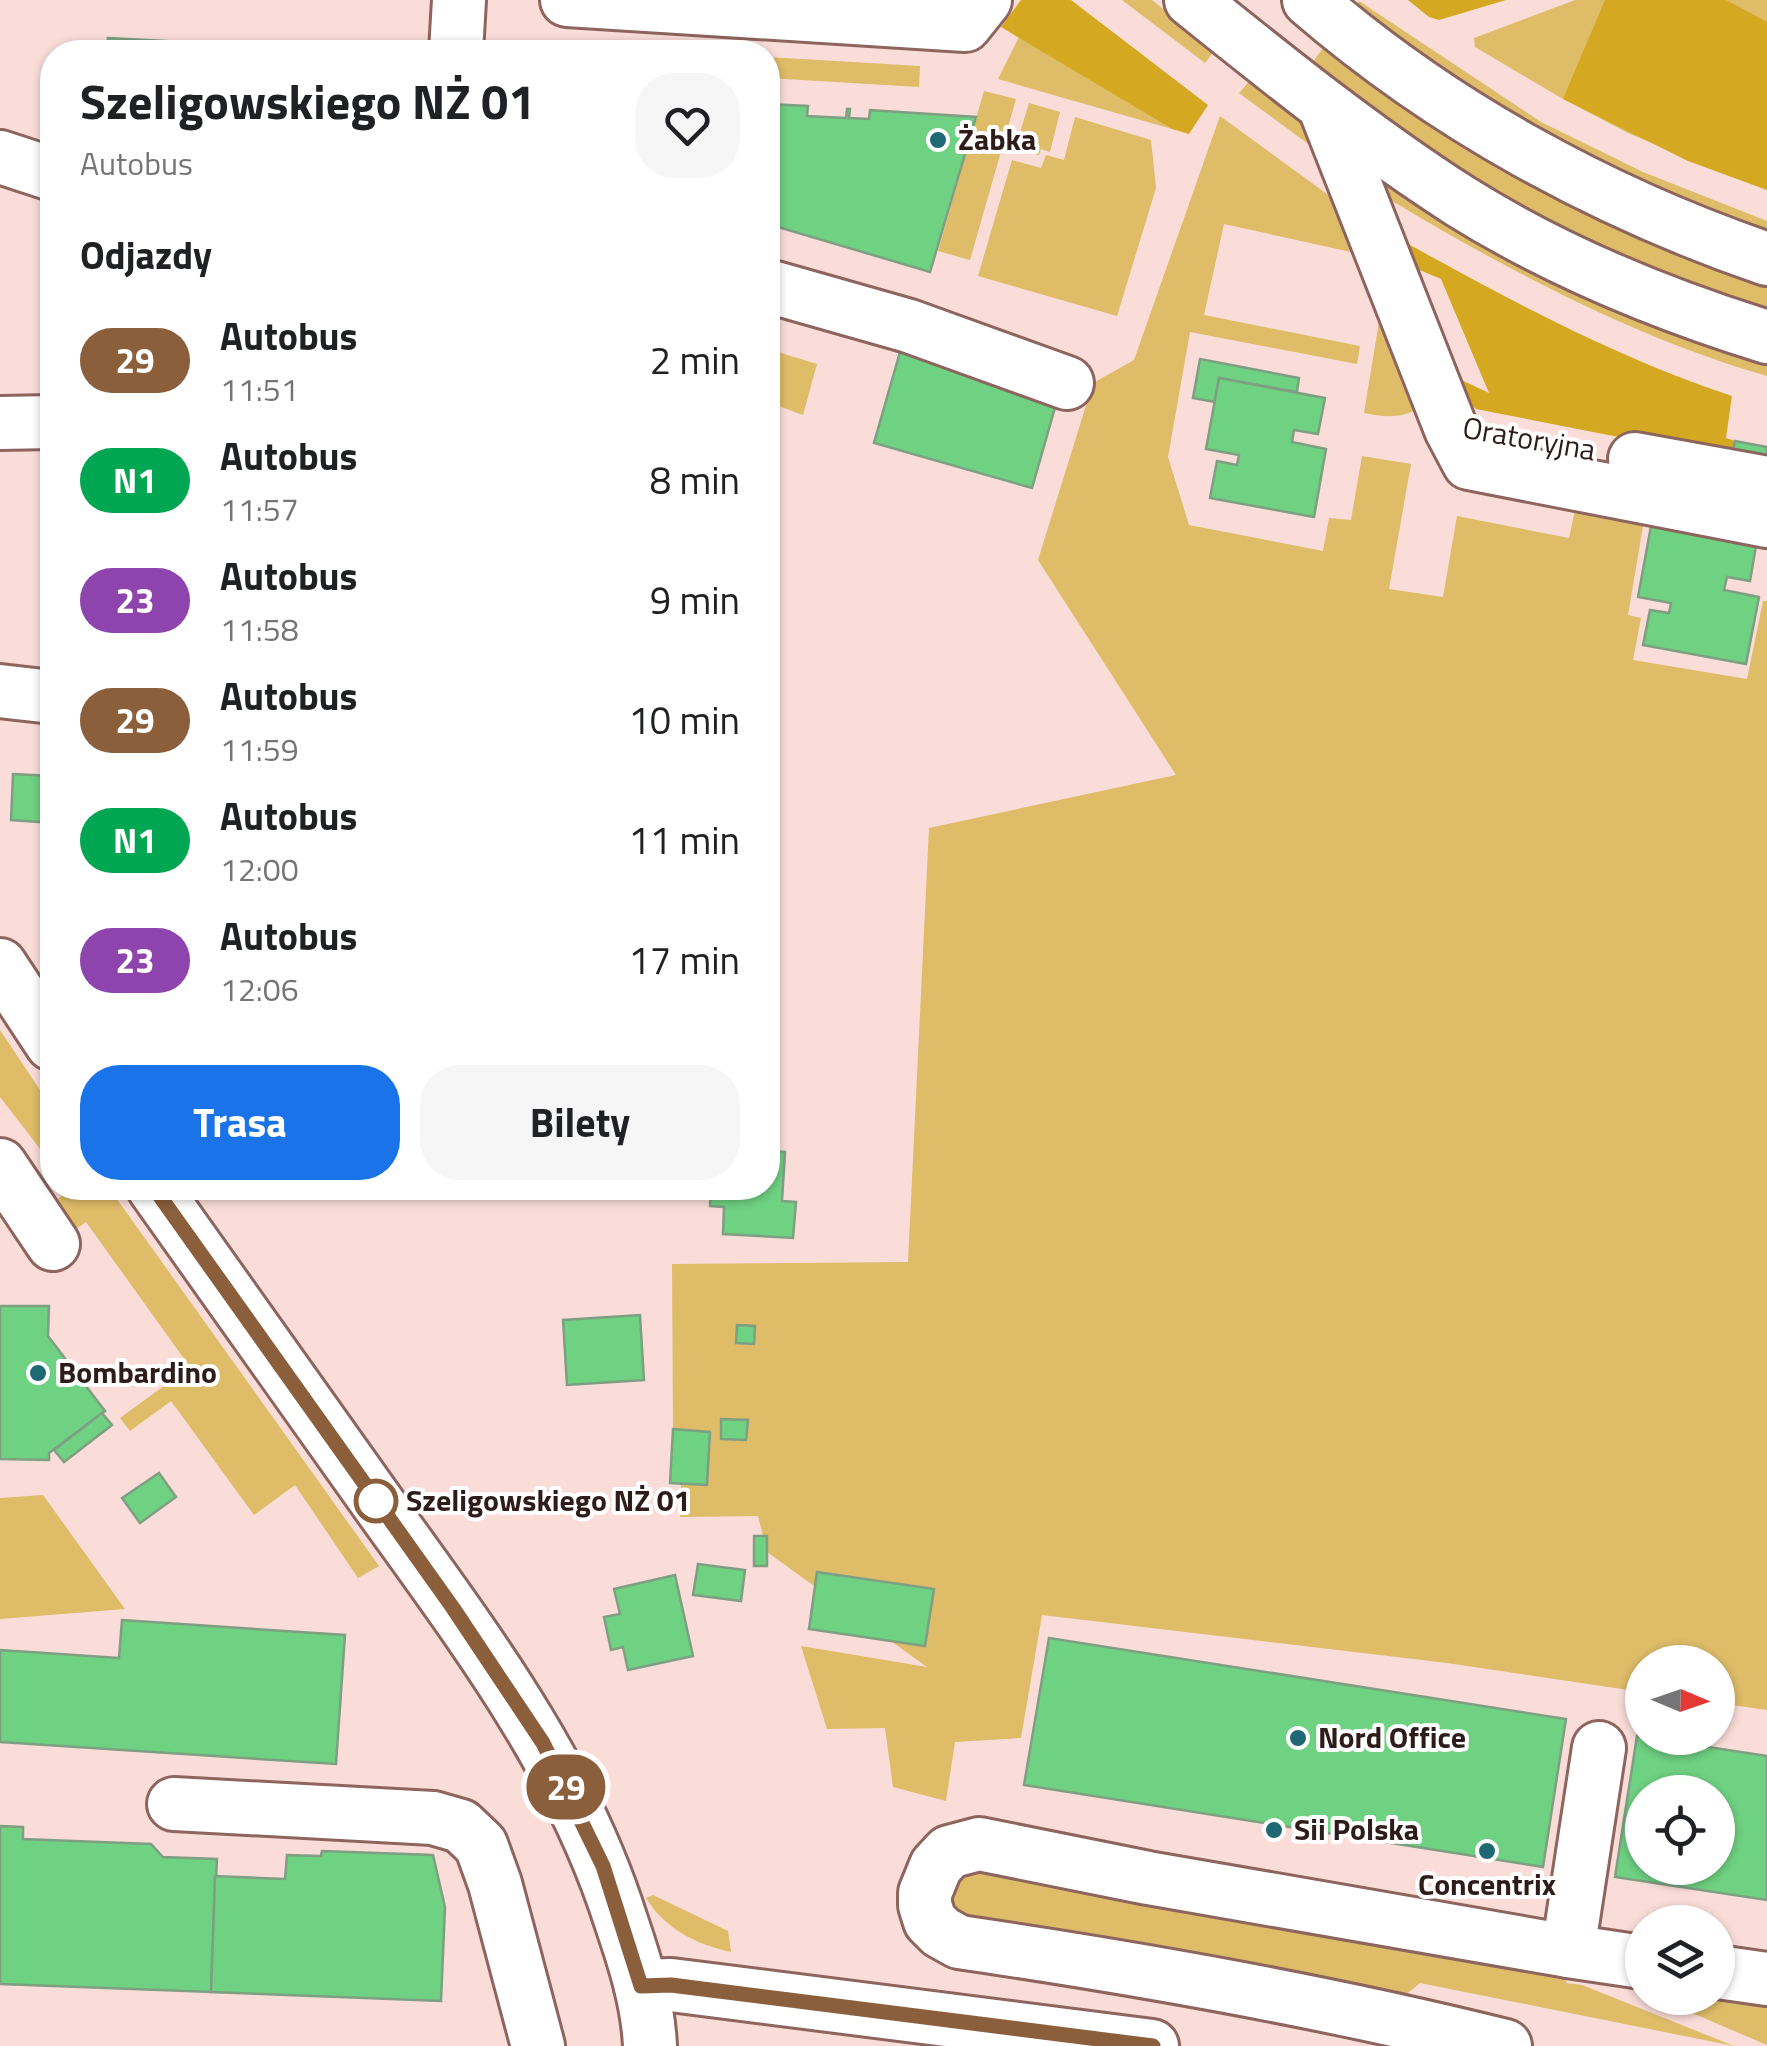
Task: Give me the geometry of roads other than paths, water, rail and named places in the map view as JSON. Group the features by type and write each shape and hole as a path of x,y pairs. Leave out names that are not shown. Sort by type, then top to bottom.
{"street":[{"path":"457,40 459,0"},
{"path":"567,0 966,25 985,0"},
{"path":"1191,0 1326,108 1462,202 1658,299 1767,337"},
{"path":"1309,0 1430,92 1544,162 1674,224 1767,260"},
{"name":"Oratoryjna","path":"1326,108 1451,428 1515,436 1767,483"},
{"path":"0,157 40,170"},
{"path":"780,289 909,326 1067,383"},
{"path":"0,423 40,422"},
{"path":"1451,428 1469,463 1767,521"},
{"path":"0,691 40,696"},
{"path":"0,965 40,1026"},
{"path":"18,1188 53,1244"},
{"path":"163,1200 453,1608 534,1729 574,1801 603,1866 641,1986 650,2046"},
{"path":"1568,1952 1599,1748"},
{"path":"174,1804 433,1818 461,1826 481,1845 538,2046"},
{"path":"1505,2046 1140,1968 959,1942 930,1921 925,1905 929,1880 949,1852 979,1844 1148,1878 1625,1960"},
{"path":"1735,1974 1767,1979"},
{"path":"641,1986 671,1985 1152,2046"}],"place":[{"name":"Żabka","path":"938,140"},
{"name":"Bombardino","path":"38,1373"},
{"name":"Szeligowskiego NŻ 01","path":"376,1501"},
{"name":"Nord Office","path":"1298,1738"},
{"name":"Sii Polska","path":"1274,1830"},
{"name":"Concentrix","path":"1487,1851"}]}
